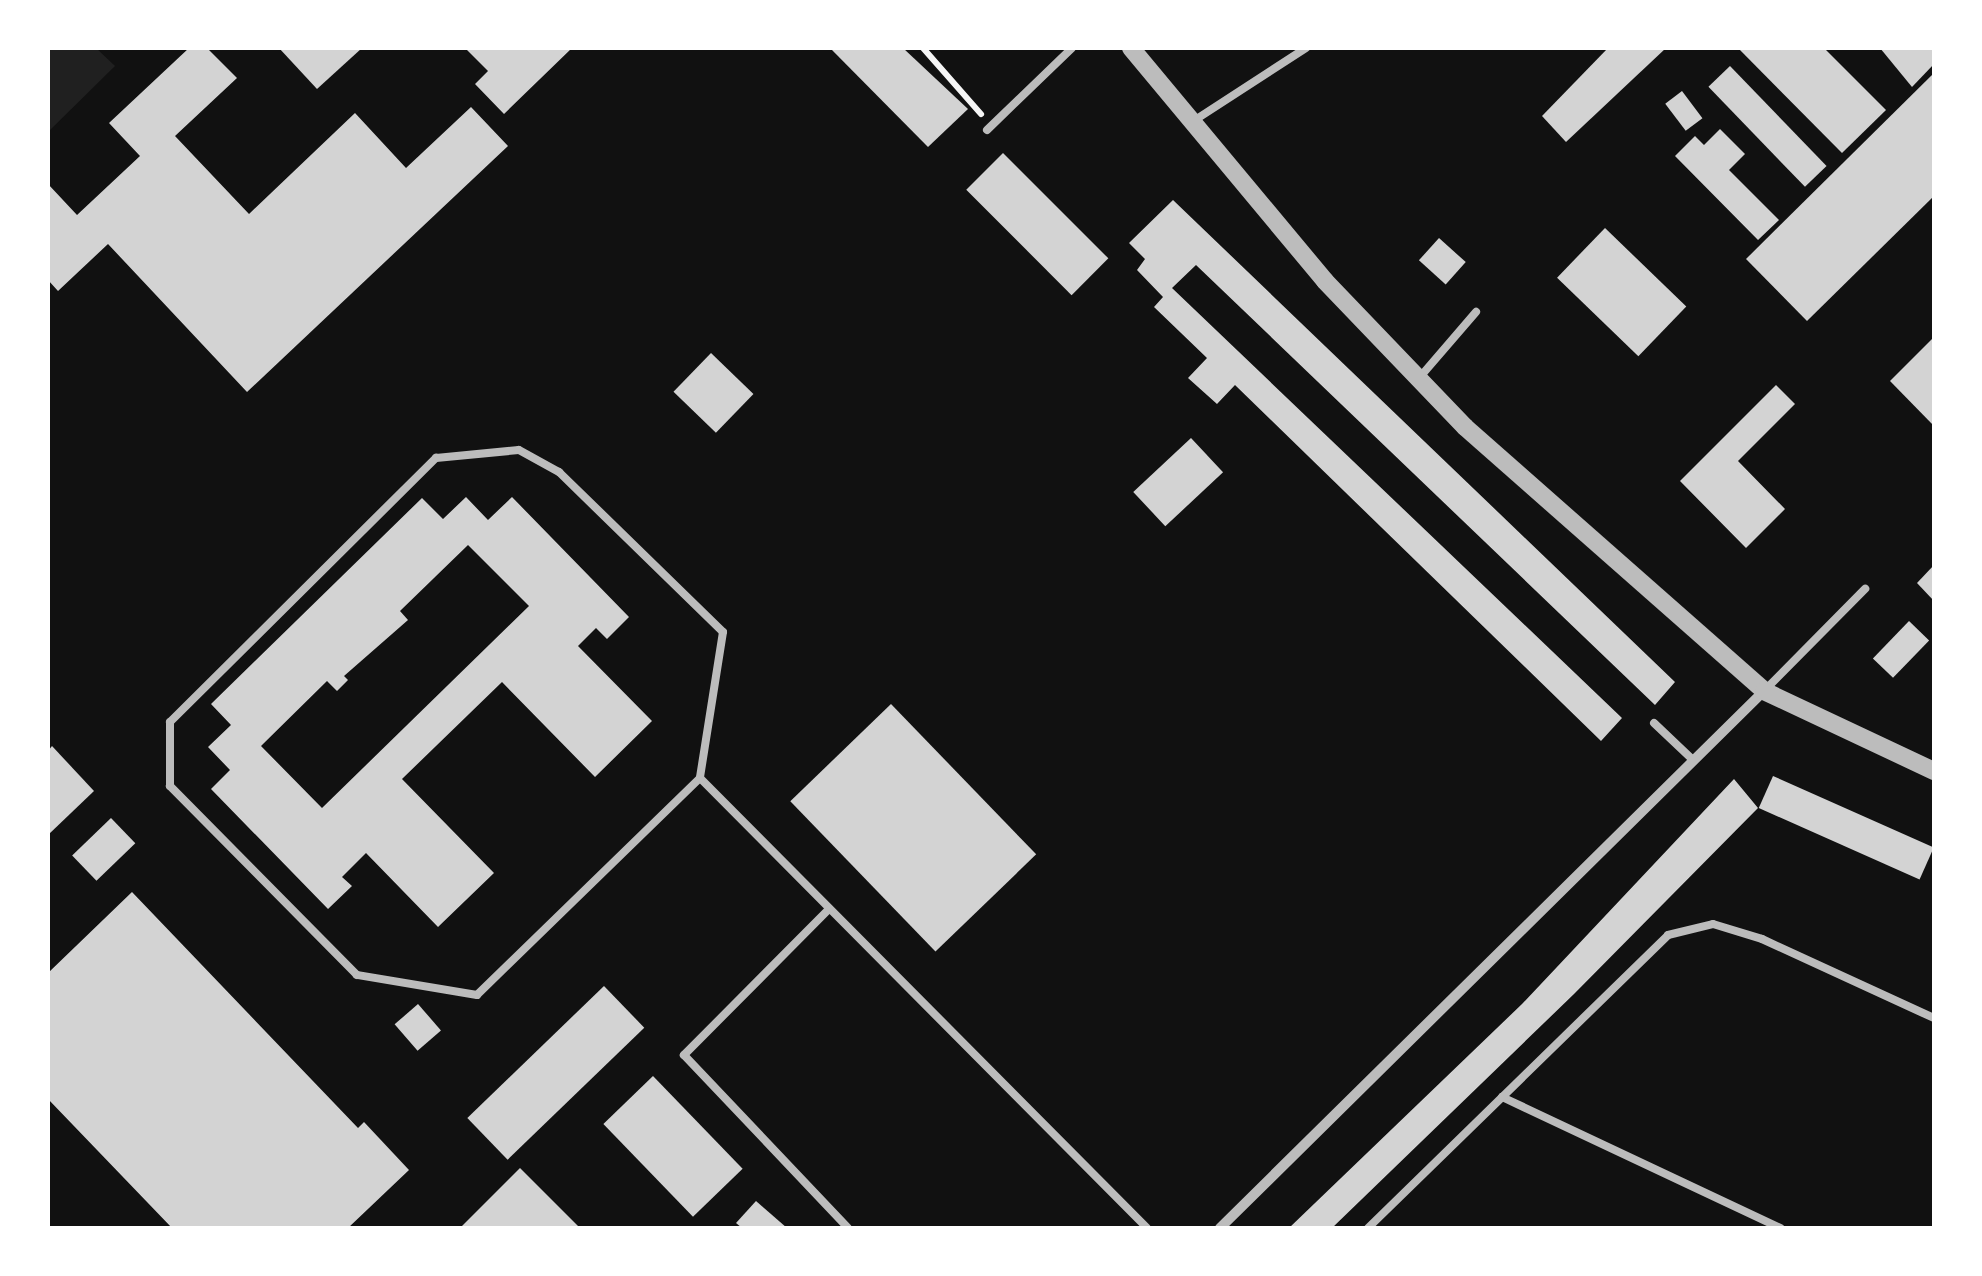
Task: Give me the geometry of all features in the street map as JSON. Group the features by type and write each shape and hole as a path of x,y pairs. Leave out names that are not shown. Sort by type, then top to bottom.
{"street":[{"path":"1131,48 1326,280 1418,378 1764,691 1934,770"},
{"path":"1220,1228 1764,691"}],"lane":[{"path":"989,128 1072,48"},
{"path":"1195,120 1306,48"},
{"path":"1418,378 1476,312"},
{"path":"518,450 560,472 723,632 700,778 476,995 358,975 170,786 170,722 436,458 518,450"},
{"path":"1764,691 1865,589"},
{"path":"1654,724 1693,760"},
{"path":"700,778 1148,1228"},
{"path":"829,909 684,1056 848,1228"},
{"path":"1368,1228 1668,935 1713,924 1762,939 1934,1018"},
{"path":"1502,1097 1781,1228"}],"path":[{"path":"922,48 989,128"}],"shaded area":[{"path":"48,48 96,48 115,66 48,132"}],"building":[{"path":"189,48 207,48 237,78 175,136 249,214 355,113 406,168 471,107 508,146 247,392 108,244 58,291 48,280 48,184 77,215 140,156 109,123"},
{"path":"279,48 362,48 317,89"},
{"path":"465,48 572,48 504,114 475,84 488,71"},
{"path":"830,48 903,48 968,109 928,147"},
{"path":"1608,48 1666,48 1566,142 1542,116"},
{"path":"1738,48 1824,48 1886,110 1842,153"},
{"path":"1880,48 1934,48 1934,64 1912,87"},
{"path":"1730,66 1827,166 1805,187 1708,87"},
{"path":"1934,73 1934,196 1807,321 1746,259"},
{"path":"1682,91 1702,118 1686,131 1665,104"},
{"path":"1720,129 1745,154 1729,170 1779,220 1758,240 1675,156 1695,136 1704,145"},
{"path":"1003,153 1108,258 1072,295 966,190"},
{"path":"1173,200 1675,682 1655,705 1196,265 1172,288 1622,718 1601,741 1235,385 1217,404 1188,378 1207,358 1154,307 1163,297 1137,270 1145,259 1129,243"},
{"path":"1605,228 1686,306 1638,356 1557,278"},
{"path":"1439,238 1466,262 1446,284 1419,260"},
{"path":"1934,337 1934,426 1890,381"},
{"path":"711,353 753,394 716,433 673,392"},
{"path":"1776,385 1795,404 1738,461 1785,509 1746,548 1680,481"},
{"path":"1191,438 1223,472 1165,526 1133,492"},
{"path":"466,497 488,520 512,497 629,617 607,639 596,628 578,646 652,721 595,777 502,682 402,779 494,873 438,927 366,853 342,877 352,886 328,909 211,789 230,770 208,747 231,725 211,704 422,498 443,519","holes":["468,545 529,606 322,808 261,746 327,681 337,691 348,680 344,676 408,620 400,611"]},
{"path":"1934,565 1934,601 1917,583"},
{"path":"1909,621 1929,640 1893,678 1873,658"},
{"path":"891,704 1036,854 935,952 790,801"},
{"path":"52,746 94,791 48,835 48,751"},
{"path":"1773,776 1934,848 1920,880 1759,808"},
{"path":"1734,779 1758,808 1574,994 1332,1228 1289,1228 1522,1004"},
{"path":"111,818 135,843 96,881 72,856"},
{"path":"132,892 358,1128 364,1122 409,1170 348,1228 172,1228 48,1099 48,973"},
{"path":"604,986 644,1028 508,1160 467,1118"},
{"path":"418,1004 441,1030 418,1051 395,1024"},
{"path":"653,1076 743,1169 693,1217 603,1124"},
{"path":"520,1168 580,1228 460,1228"},
{"path":"756,1201 787,1228 742,1228 736,1223"}]}
